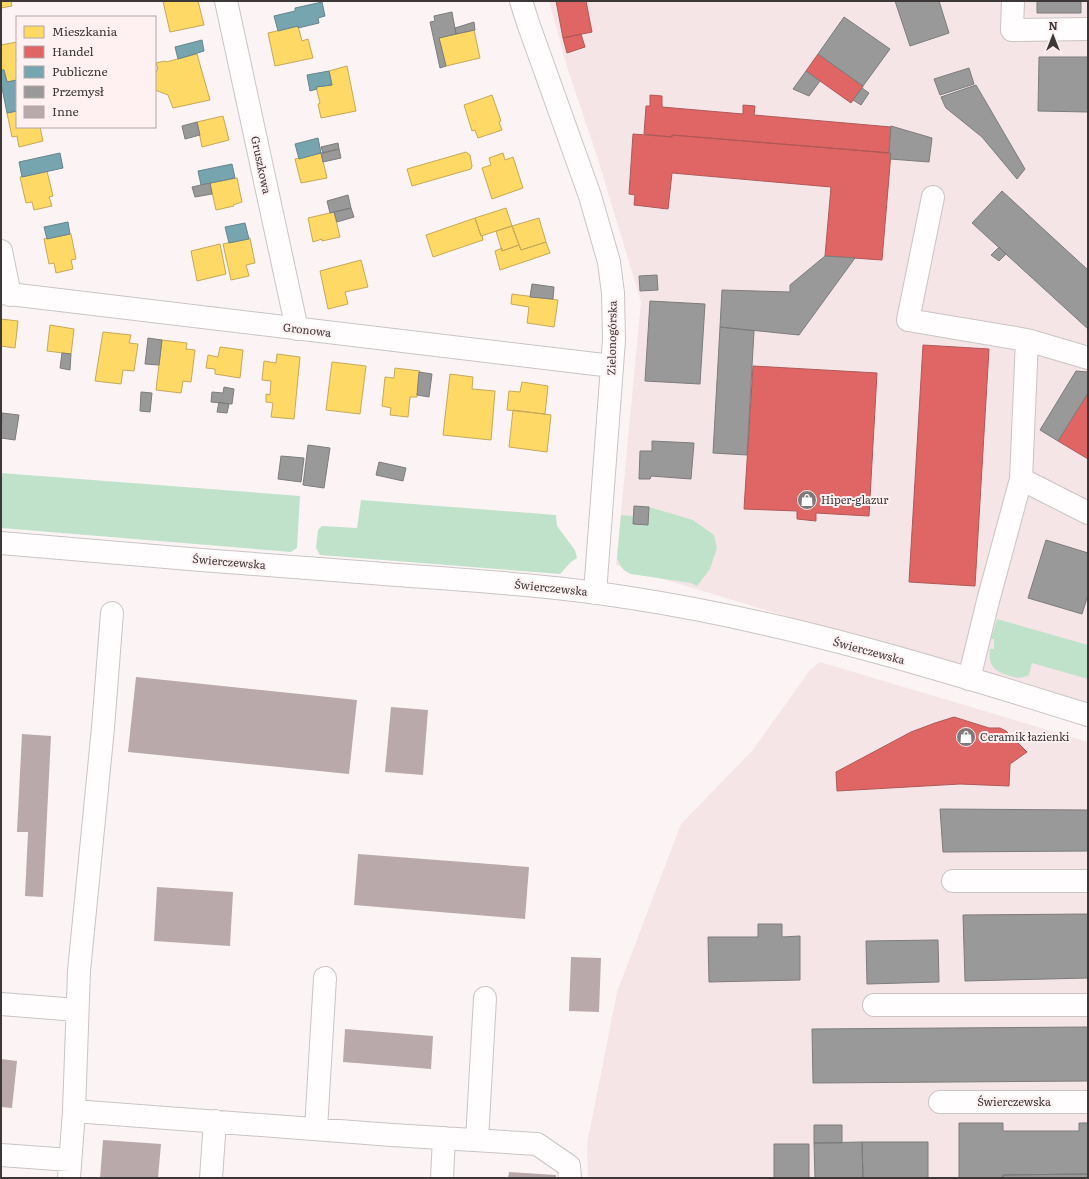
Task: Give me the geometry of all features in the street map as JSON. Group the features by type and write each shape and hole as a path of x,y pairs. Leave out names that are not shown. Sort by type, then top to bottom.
{"street":[{"name":"Gruszkowa","path":"226,1 297,329"},
{"name":"Zielonogórska","path":"521,1 590,196 609,262 613,293 614,334 596,593"},
{"path":"1013,1 1012,30 1088,29"},
{"path":"933,197 908,320 1027,340 1088,358"},
{"path":"1,251 6,294"},
{"name":"Gronowa","path":"6,294 612,366"},
{"path":"969,679 1021,479 1027,340"},
{"path":"1021,479 1088,513"},
{"name":"Świerczewska","path":"1,543 517,584 596,593 675,606 768,625 858,647 1088,715"},
{"path":"1,1155 70,1169 74,1111 78,971 103,728 112,613"},
{"path":"953,881 1088,881"},
{"path":"316,1129 325,978"},
{"path":"477,1140 485,998"},
{"path":"1,1004 77,1010"},
{"path":"874,1005 1088,1005"},
{"name":"Świerczewska","path":"940,1102 1088,1102"},
{"path":"74,1111 537,1144 569,1166 570,1178"},
{"path":"211,1178 215,1121"},
{"path":"442,1178 444,1138"}],"shaded area":[{"path":"549,1 1088,1 1088,707 616,565 641,302 597,156 567,67"},
{"path":"820,662 1088,742 1088,1178 588,1178 587,1144 617,992 681,824 752,751 810,670"}],"green space":[{"path":"1,473 300,496 297,548 291,552 1,528"},
{"path":"361,500 556,515 557,526 575,550 577,558 560,574 320,555 316,548 318,530 322,526 357,528"},
{"path":"649,507 693,520 714,535 717,548 710,569 697,586 691,583 631,574 624,570 621,566 617,558 621,515 634,516 648,525"},
{"path":"997,619 1088,645 1088,679 1032,663 1029,675 1023,677 1013,677 998,671 992,666 990,659 990,649 994,649 994,639 991,639"}],"building: Mieszkania":[{"path":"1,1 11,1 12,6 1,8"},
{"path":"163,1 198,1 204,25 170,32"},
{"path":"298,26 302,41 308,39 313,58 275,66 268,33"},
{"path":"474,30 480,58 446,66 439,38"},
{"path":"16,42 16,80 7,82 4,70 1,70 1,45"},
{"path":"197,54 210,100 173,108 168,95 156,90 156,72 158,68 156,63"},
{"path":"347,66 356,111 321,118 318,104 320,103 316,87 332,85 329,71"},
{"path":"492,95 501,121 499,122 502,130 478,138 475,130 472,131 464,105"},
{"path":"16,111 16,128 40,128 43,141 19,147 17,136 12,137 7,113"},
{"path":"223,116 229,140 202,147 197,122"},
{"path":"466,152 470,155 472,166 471,169 412,186 407,169"},
{"path":"321,153 327,178 301,183 295,159"},
{"path":"503,153 505,160 513,157 523,188 492,199 482,168 491,165 489,158"},
{"path":"47,171 53,196 49,197 52,206 34,210 32,202 26,203 20,177"},
{"path":"237,178 242,202 233,205 234,206 216,210 210,183"},
{"path":"506,208 512,226 481,236 475,218"},
{"path":"334,212 340,237 322,241 322,239 313,242 308,218"},
{"path":"475,218 483,240 433,257 426,235"},
{"path":"539,218 546,242 521,250 512,226"},
{"path":"512,226 519,245 502,251 496,231"},
{"path":"71,234 76,259 71,260 73,269 56,273 54,263 49,264 44,239"},
{"path":"250,238 255,263 246,265 249,276 231,280 223,244"},
{"path":"546,242 550,253 500,270 495,251 502,248 502,251 519,245 521,250"},
{"path":"220,244 226,274 197,281 191,251"},
{"path":"361,260 368,287 345,292 348,304 328,309 320,271"},
{"path":"512,294 558,300 554,327 527,323 529,307 511,304"},
{"path":"1,319 18,321 15,348 1,346"},
{"path":"50,325 74,329 71,354 47,351"},
{"path":"103,332 131,335 129,343 138,344 134,371 123,370 121,384 95,381"},
{"path":"162,340 187,343 186,349 195,350 191,382 183,381 181,393 156,390"},
{"path":"220,347 243,350 240,378 215,374 215,369 206,368 208,355 218,357"},
{"path":"277,354 300,357 294,419 271,417 273,403 266,402 266,394 270,395 271,381 262,380 264,361 276,363"},
{"path":"332,362 366,366 360,414 326,410"},
{"path":"395,368 420,371 417,397 410,397 408,417 390,415 391,408 382,406 385,377 394,378"},
{"path":"450,374 473,377 472,389 495,391 491,440 443,435"},
{"path":"522,382 548,386 545,414 507,410 509,391 520,392"},
{"path":"513,410 551,415 547,452 509,447"}],"building: Handel":[{"path":"556,1 586,1 592,32 563,38"},
{"path":"581,34 585,47 567,53 563,38"},
{"path":"818,54 863,86 851,103 806,71"},
{"path":"650,95 662,96 662,107 743,114 743,105 755,106 754,115 891,127 889,153 644,134 646,106 650,106"},
{"path":"633,134 672,137 672,135 891,153 882,260 825,256 831,187 672,173 668,209 634,205 635,195 629,194"},
{"path":"923,345 989,349 975,586 909,582"},
{"path":"753,366 877,373 869,516 816,513 816,521 797,519 797,511 744,509"},
{"path":"1088,393 1088,459 1058,441"},
{"path":"954,717 989,728 1000,728 1006,731 1027,752 1010,764 1009,786 960,784 837,791 836,772 911,732"}],"building: Publiczne":[{"path":"322,2 325,16 318,18 319,23 278,31 274,16 295,11 295,8"},
{"path":"202,40 204,51 178,59 175,47"},
{"path":"1,70 4,70 7,82 16,80 16,111 7,113 1,83"},
{"path":"329,71 332,85 316,87 317,89 310,91 307,75"},
{"path":"318,138 321,153 299,159 295,144"},
{"path":"60,153 63,168 22,177 19,162"},
{"path":"232,164 235,178 201,185 198,171"},
{"path":"68,222 70,234 47,239 44,227"},
{"path":"245,223 249,239 229,243 225,227"}],"building: Przemysł":[{"path":"895,1 939,1 949,33 910,46"},
{"path":"1037,1 1081,1 1081,13 1037,13"},
{"path":"452,12 456,34 439,38 446,66 440,68 430,22 435,21 434,16"},
{"path":"844,17 890,49 863,86 818,54"},
{"path":"474,22 475,30 456,34 455,28"},
{"path":"1039,57 1088,57 1088,112 1038,111"},
{"path":"969,68 974,84 940,95 934,79"},
{"path":"806,71 820,81 809,96 793,89"},
{"path":"976,85 1025,169 1017,179 982,137 946,108 941,97"},
{"path":"862,88 869,93 861,105 853,100"},
{"path":"197,122 200,135 185,139 182,126"},
{"path":"891,126 932,138 929,162 890,159"},
{"path":"338,143 339,149 323,153 321,147"},
{"path":"339,149 341,158 323,162 321,153"},
{"path":"210,183 212,194 195,197 192,187"},
{"path":"1002,191 1088,270 1088,329 972,223"},
{"path":"348,195 351,208 330,213 327,201"},
{"path":"351,208 354,217 337,222 334,212"},
{"path":"999,247 1006,254 999,261 991,255"},
{"path":"825,256 855,258 799,335 720,327 722,290 790,292 790,285"},
{"path":"657,275 658,290 640,291 639,276"},
{"path":"532,284 554,287 553,299 530,297"},
{"path":"650,301 705,304 700,384 645,381"},
{"path":"720,327 754,331 747,455 713,453"},
{"path":"148,338 162,340 159,365 145,364"},
{"path":"62,353 71,354 70,370 60,368"},
{"path":"1076,371 1088,372 1088,393 1058,441 1040,430"},
{"path":"419,372 432,374 429,397 417,395"},
{"path":"224,387 234,389 232,404 211,402 212,392 223,393"},
{"path":"141,392 152,393 150,412 140,411"},
{"path":"219,402 229,404 227,413 217,412"},
{"path":"2,413 19,415 15,440 1,438"},
{"path":"652,441 694,443 691,479 651,476 650,479 639,479 640,451 652,451"},
{"path":"308,445 330,448 324,488 303,485"},
{"path":"281,456 304,458 301,482 278,479"},
{"path":"379,462 406,468 403,481 376,475"},
{"path":"634,506 649,507 648,525 633,524"},
{"path":"1046,540 1088,553 1088,595 1082,614 1028,598"},
{"path":"940,809 1088,810 1088,851 943,852"},
{"path":"1088,914 1088,978 965,981 963,915"},
{"path":"758,924 782,924 782,937 800,936 800,980 709,982 708,937 758,937"},
{"path":"938,940 939,982 867,984 866,941"},
{"path":"1088,1027 1088,1081 813,1083 812,1029"},
{"path":"959,1123 1003,1123 1003,1131 1079,1131 1079,1123 1088,1123 1088,1174 1003,1175 1003,1178 959,1178"},
{"path":"814,1125 842,1125 842,1143 814,1143"},
{"path":"862,1142 863,1178 815,1178 814,1143"},
{"path":"862,1142 928,1142 928,1178 863,1178"},
{"path":"774,1144 809,1144 809,1178 774,1178"},
{"path":"1088,1174 1088,1178 1003,1178 1003,1175"}],"building: Inne":[{"path":"136,677 357,700 349,774 128,752"},
{"path":"391,707 428,710 423,775 385,772"},
{"path":"22,734 51,736 43,897 25,896 28,832 17,832"},
{"path":"358,854 529,867 525,919 354,905"},
{"path":"157,887 233,892 230,946 154,941"},
{"path":"571,957 601,958 599,1012 569,1011"},
{"path":"345,1029 433,1036 431,1069 343,1062"},
{"path":"1,1059 17,1061 12,1108 1,1107"},
{"path":"103,1140 161,1144 158,1178 100,1178"},
{"path":"509,1172 556,1175 556,1178 508,1178"}],"place":[{"name":"Hiper-glazur","path":"807,500"},
{"name":"Ceramik łazienki","path":"966,737"}]}
